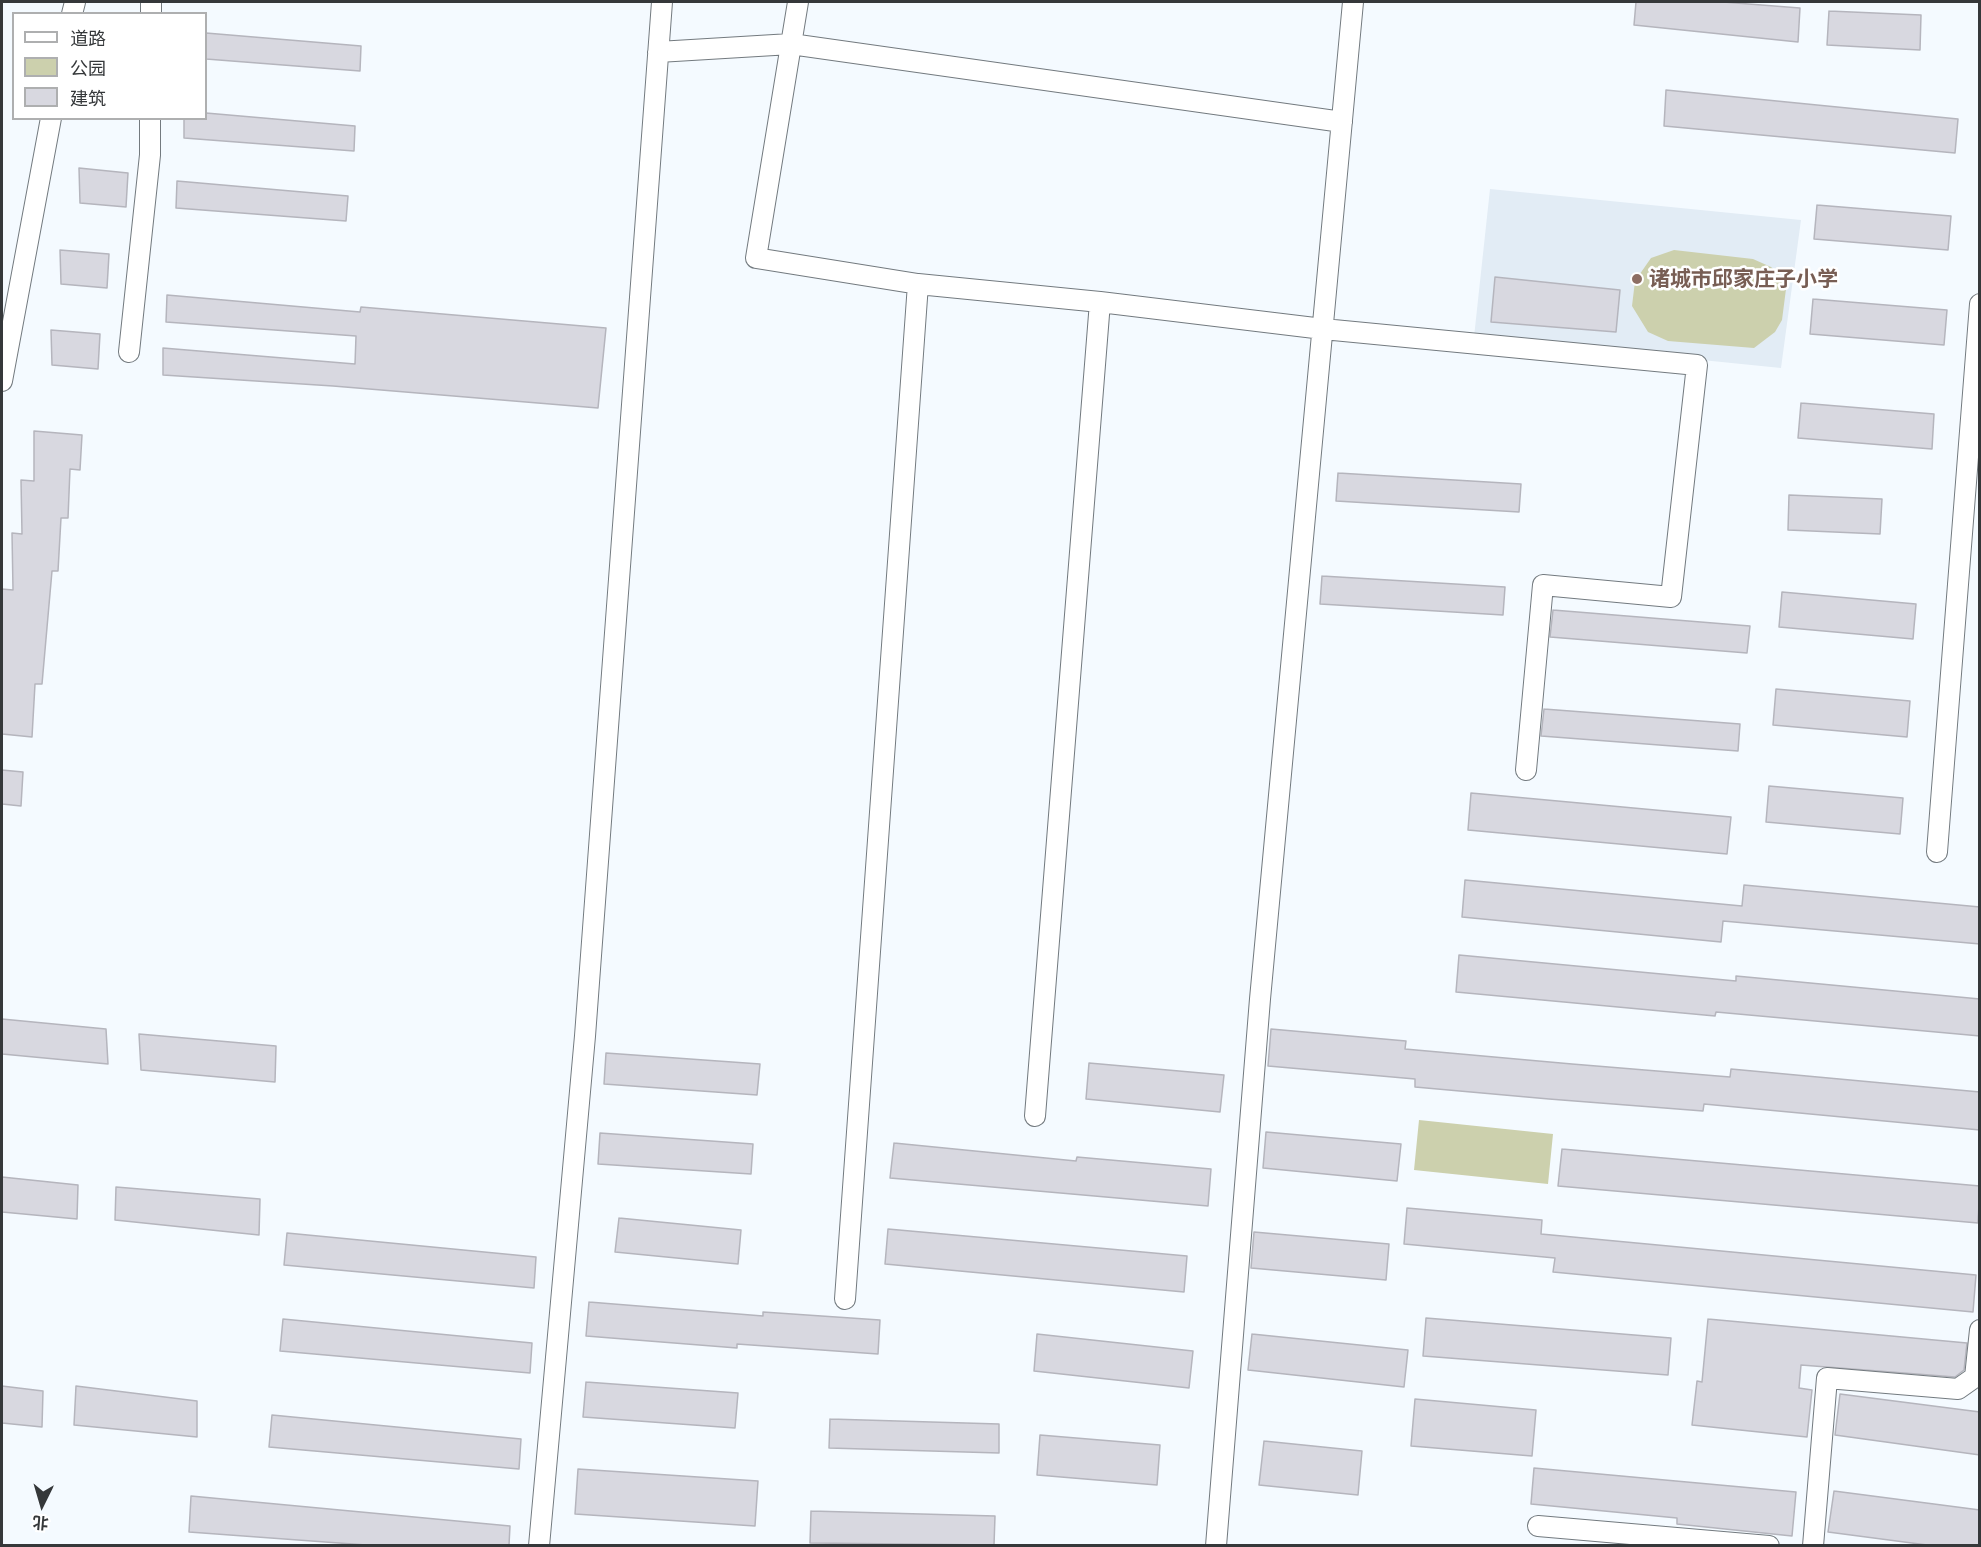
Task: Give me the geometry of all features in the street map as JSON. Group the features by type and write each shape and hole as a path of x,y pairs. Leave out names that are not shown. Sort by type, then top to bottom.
{"street":[{"path":"538,1545 585,1036 662,2"},
{"path":"798,2 756,258 918,284 1323,328 1697,365 1671,597 1543,585 1526,770"},
{"path":"1216,1545 1260,999 1353,2"},
{"path":"658,52 791,44 1342,122"},
{"path":"2,381 51,120"},
{"path":"129,352 150,155 150,120"},
{"path":"845,1299 918,284"},
{"path":"1035,1116 1100,302"},
{"path":"1937,852 1980,304"},
{"path":"1814,1545 1827,1378 1958,1389 1977,1377 1980,1330"},
{"path":"1538,1526 1769,1545"}],"shaded area":[{"name":"诸城市邱家庄子小学","path":"1490,189 1801,220 1781,368 1474,337"}],"green space":[{"path":"1674,250 1753,259 1771,267 1782,277 1786,289 1782,320 1775,332 1754,348 1668,341 1648,332 1632,306 1635,281 1651,258"},
{"path":"1419,1120 1553,1134 1548,1184 1414,1170"}],"building":[{"path":"1636,2 1723,2 1800,8 1798,42 1634,25"},
{"path":"1829,11 1921,15 1920,50 1827,45"},
{"path":"207,33 361,46 360,71 207,59"},
{"path":"1666,90 1958,119 1955,153 1664,126"},
{"path":"207,113 355,126 354,151 184,138 184,120 207,120"},
{"path":"79,168 128,173 126,207 80,203"},
{"path":"177,181 348,196 346,221 176,208"},
{"path":"1817,205 1951,216 1948,250 1814,239"},
{"path":"60,250 109,254 107,288 61,284"},
{"path":"1495,277 1620,290 1616,332 1491,322"},
{"path":"167,295 360,312 361,307 606,328 598,408 333,386 163,375 163,348 355,364 356,336 166,322"},
{"path":"1813,299 1947,310 1944,345 1810,334"},
{"path":"51,330 100,334 98,369 52,365"},
{"path":"1801,403 1934,414 1932,449 1798,438"},
{"path":"34,431 82,435 80,470 70,469 68,518 61,518 58,571 52,571 42,684 35,684 32,737 2,734 2,589 13,590 12,533 22,534 21,480 34,481"},
{"path":"1338,473 1521,484 1519,512 1336,501"},
{"path":"1789,495 1882,499 1880,534 1788,530"},
{"path":"1322,576 1505,587 1503,615 1320,604"},
{"path":"1782,592 1916,604 1913,639 1779,627"},
{"path":"1553,610 1750,626 1747,653 1550,637"},
{"path":"1776,689 1910,701 1907,737 1773,725"},
{"path":"1544,709 1740,724 1738,751 1541,736"},
{"path":"2,770 23,772 21,806 2,804"},
{"path":"1769,786 1903,798 1900,834 1766,822"},
{"path":"1471,793 1731,817 1727,854 1468,830"},
{"path":"1465,880 1742,906 1744,885 1980,907 1980,944 1723,921 1721,942 1462,917"},
{"path":"1459,955 1736,981 1736,976 1980,999 1980,1036 1716,1012 1715,1016 1456,992"},
{"path":"2,1019 106,1029 108,1064 2,1054"},
{"path":"1271,1029 1406,1041 1405,1049 1572,1064 1730,1077 1731,1069 1980,1092 1980,1130 1704,1104 1703,1111 1415,1087 1415,1079 1268,1066"},
{"path":"139,1034 276,1046 275,1082 141,1070"},
{"path":"606,1053 760,1064 757,1095 604,1084"},
{"path":"1089,1063 1224,1075 1220,1112 1086,1099"},
{"path":"1266,1132 1401,1144 1397,1181 1263,1168"},
{"path":"600,1133 753,1144 751,1174 598,1164"},
{"path":"894,1143 1076,1161 1077,1157 1211,1169 1208,1206 890,1178"},
{"path":"1562,1149 1980,1186 1978,1223 1558,1186"},
{"path":"2,1177 78,1185 77,1219 2,1212"},
{"path":"116,1187 260,1199 259,1235 115,1220"},
{"path":"1407,1208 1542,1220 1541,1234 1976,1275 1973,1312 1553,1272 1555,1258 1404,1244"},
{"path":"619,1218 741,1230 738,1264 615,1252"},
{"path":"888,1229 1187,1256 1184,1292 885,1264"},
{"path":"1254,1232 1389,1244 1386,1280 1251,1268"},
{"path":"287,1233 536,1257 534,1288 284,1265"},
{"path":"589,1302 763,1316 763,1312 880,1320 878,1354 737,1344 737,1348 586,1336"},
{"path":"1426,1318 1671,1338 1668,1375 1423,1356"},
{"path":"283,1319 532,1343 530,1373 280,1351"},
{"path":"1708,1319 1967,1343 1964,1370 1955,1377 1801,1365 1799,1388 1812,1390 1807,1437 1692,1425 1697,1381 1702,1382"},
{"path":"1037,1334 1193,1351 1189,1388 1034,1371"},
{"path":"1252,1334 1408,1350 1404,1387 1248,1370"},
{"path":"586,1382 738,1393 735,1428 583,1417"},
{"path":"2,1386 43,1391 42,1427 2,1423"},
{"path":"76,1386 197,1401 197,1437 74,1425"},
{"path":"1840,1394 1980,1412 1980,1455 1835,1435"},
{"path":"1415,1399 1536,1410 1532,1456 1411,1446"},
{"path":"272,1415 521,1439 519,1469 269,1447"},
{"path":"830,1419 999,1424 999,1453 829,1448"},
{"path":"1040,1435 1160,1445 1157,1485 1037,1475"},
{"path":"1264,1441 1362,1451 1358,1495 1259,1485"},
{"path":"1534,1468 1796,1492 1792,1536 1677,1524 1677,1518 1531,1504"},
{"path":"578,1469 758,1481 755,1526 575,1514"},
{"path":"1834,1491 1980,1510 1980,1545 1927,1545 1828,1532"},
{"path":"191,1496 510,1526 509,1545 366,1545 189,1532"},
{"path":"811,1511 995,1516 994,1545 810,1543"}],"place":[{"name":"诸城市邱家庄子小学","path":"1637,279"}]}
